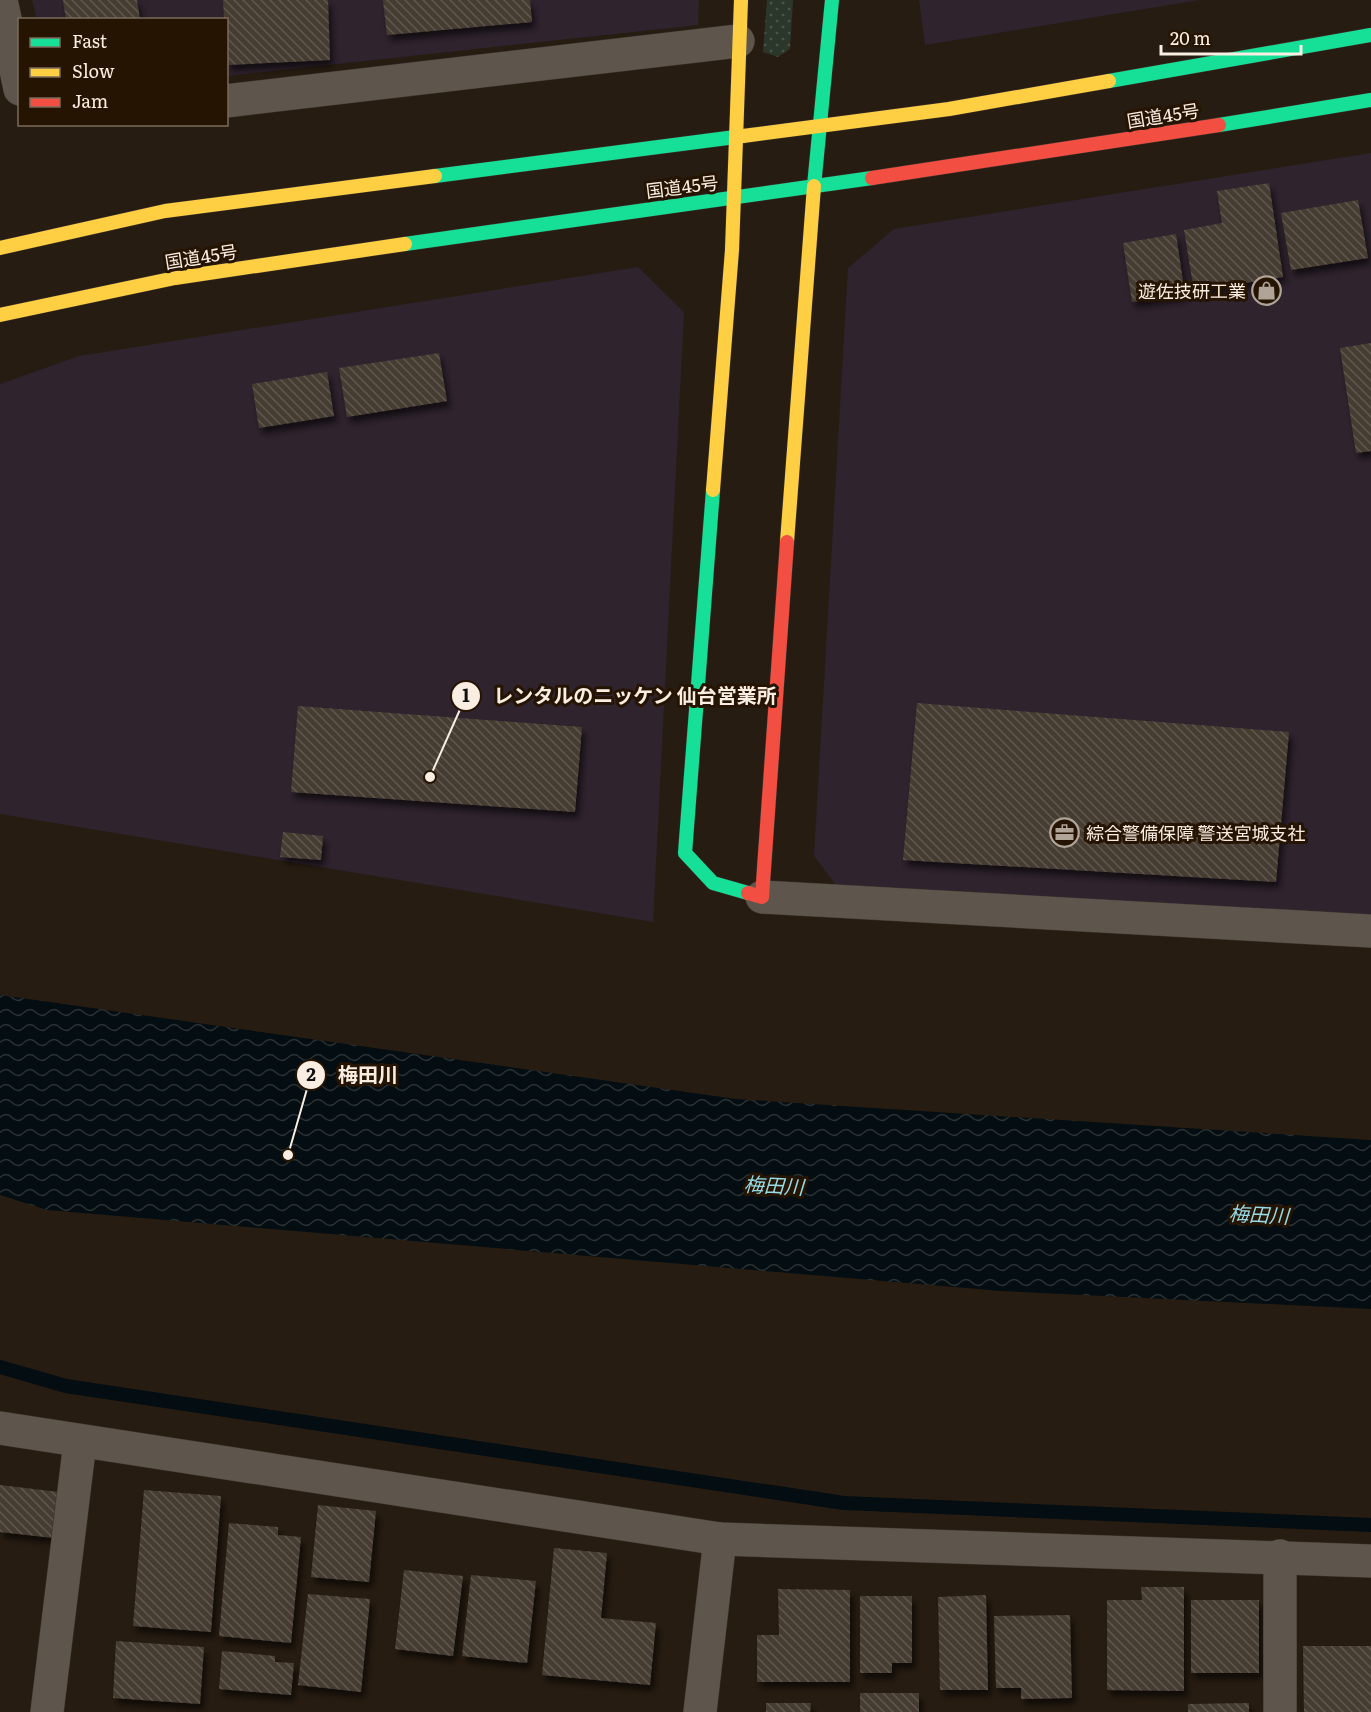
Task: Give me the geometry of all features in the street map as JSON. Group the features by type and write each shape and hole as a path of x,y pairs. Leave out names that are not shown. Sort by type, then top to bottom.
{"main road":[{"path":"741,0 734,197 685,854 713,883 762,897 815,186 832,0"},
{"path":"0,248 165,211 949,109 1371,35"},
{"name":"国道45号","path":"0,315 175,278 958,167 1371,100"}],"street":[{"path":"1,0 18,79"},
{"path":"228,101 738,40"},
{"path":"762,897 1371,931"},
{"path":"0,1428 720,1539 1162,1556 1280,1557 1371,1561"},
{"path":"47,1712 80,1442"},
{"path":"700,1712 720,1539"},
{"path":"1280,1557 1280,1712"}],"shaded area":[{"path":"32,0 699,0 698,25 228,76 228,18 37,18"},
{"path":"919,0 1200,0 925,45"},
{"path":"1371,153 1371,915 836,885 814,856 848,268 894,229"},
{"path":"638,267 684,312 653,922 0,814 0,384 79,356"}],"green space":[{"path":"767,0 793,0 790,49 778,57 763,52"}],"water":[{"path":"0,995 736,1099 1371,1140 1371,1309 1001,1291 47,1210 0,1195"}],"building":[{"path":"63,0 137,0 140,18 66,18"},
{"path":"223,0 328,0 330,60 228,65 228,18 224,18"},
{"path":"383,0 530,0 532,22 387,35"},
{"path":"1269,183 1283,277 1194,291 1184,230 1222,223 1217,191"},
{"path":"1358,200 1368,258 1291,270 1281,213"},
{"path":"1176,234 1185,295 1132,302 1123,243"},
{"path":"1371,343 1371,451 1356,453 1340,348"},
{"path":"439,353 447,401 347,417 339,368"},
{"path":"327,372 334,416 259,428 252,384"},
{"path":"917,703 1289,732 1276,882 903,860"},
{"path":"298,706 582,727 575,812 291,792"},
{"path":"283,832 323,836 321,860 280,857"},
{"path":"0,1485 59,1492 54,1538 0,1532"},
{"path":"144,1490 221,1496 211,1632 133,1626"},
{"path":"318,1505 376,1511 369,1582 311,1577"},
{"path":"229,1523 278,1527 278,1535 301,1537 291,1643 219,1636"},
{"path":"554,1548 607,1553 601,1618 656,1623 650,1685 542,1675"},
{"path":"404,1570 463,1576 453,1656 395,1649"},
{"path":"471,1575 536,1581 527,1663 462,1656"},
{"path":"1141,1587 1184,1587 1184,1691 1107,1690 1107,1600 1142,1600"},
{"path":"778,1589 850,1590 850,1682 757,1682 757,1635 779,1635"},
{"path":"308,1594 370,1599 361,1692 298,1685"},
{"path":"986,1595 988,1690 940,1690 938,1597"},
{"path":"860,1596 912,1596 912,1663 892,1663 892,1673 860,1673"},
{"path":"1191,1600 1259,1600 1259,1673 1191,1673"},
{"path":"1070,1615 1072,1698 1021,1699 1021,1688 996,1688 994,1616"},
{"path":"116,1641 204,1647 200,1704 113,1698"},
{"path":"1303,1646 1371,1646 1371,1712 1304,1712"},
{"path":"222,1651 275,1656 275,1662 294,1663 291,1695 219,1689"},
{"path":"860,1693 919,1693 919,1712 860,1712"},
{"path":"766,1703 811,1703 810,1712 766,1712"},
{"path":"1249,1703 1249,1712 1188,1712 1188,1704"}],"waterway":[{"path":"0,1367 66,1386 844,1503 1371,1525"}],"traffic: fast":[{"path":"814,186 832,0"},
{"path":"1109,81 1371,35"},
{"path":"1219,125 1371,100"},
{"path":"435,176 743,136"},
{"path":"405,244 872,178"},
{"path":"713,490 685,853 713,883 748,893"}],"traffic: slow":[{"path":"713,490 732,250 741,0"},
{"path":"743,136 949,109 1109,81"},
{"path":"0,248 165,211 435,176"},
{"path":"787,542 814,186"},
{"path":"0,315 175,278 405,244"}],"traffic: jam":[{"path":"872,178 1219,125"},
{"path":"748,893 762,897 787,542"}],"place":[{"name":"遊佐技研工業","path":"1267,290"},
{"name":"レンタルのニッケン 仙台営業所","path":"430,777"},
{"name":"綜合警備保障 警送宮城支社","path":"1065,832"},
{"name":"梅田川","path":"288,1155"}]}
